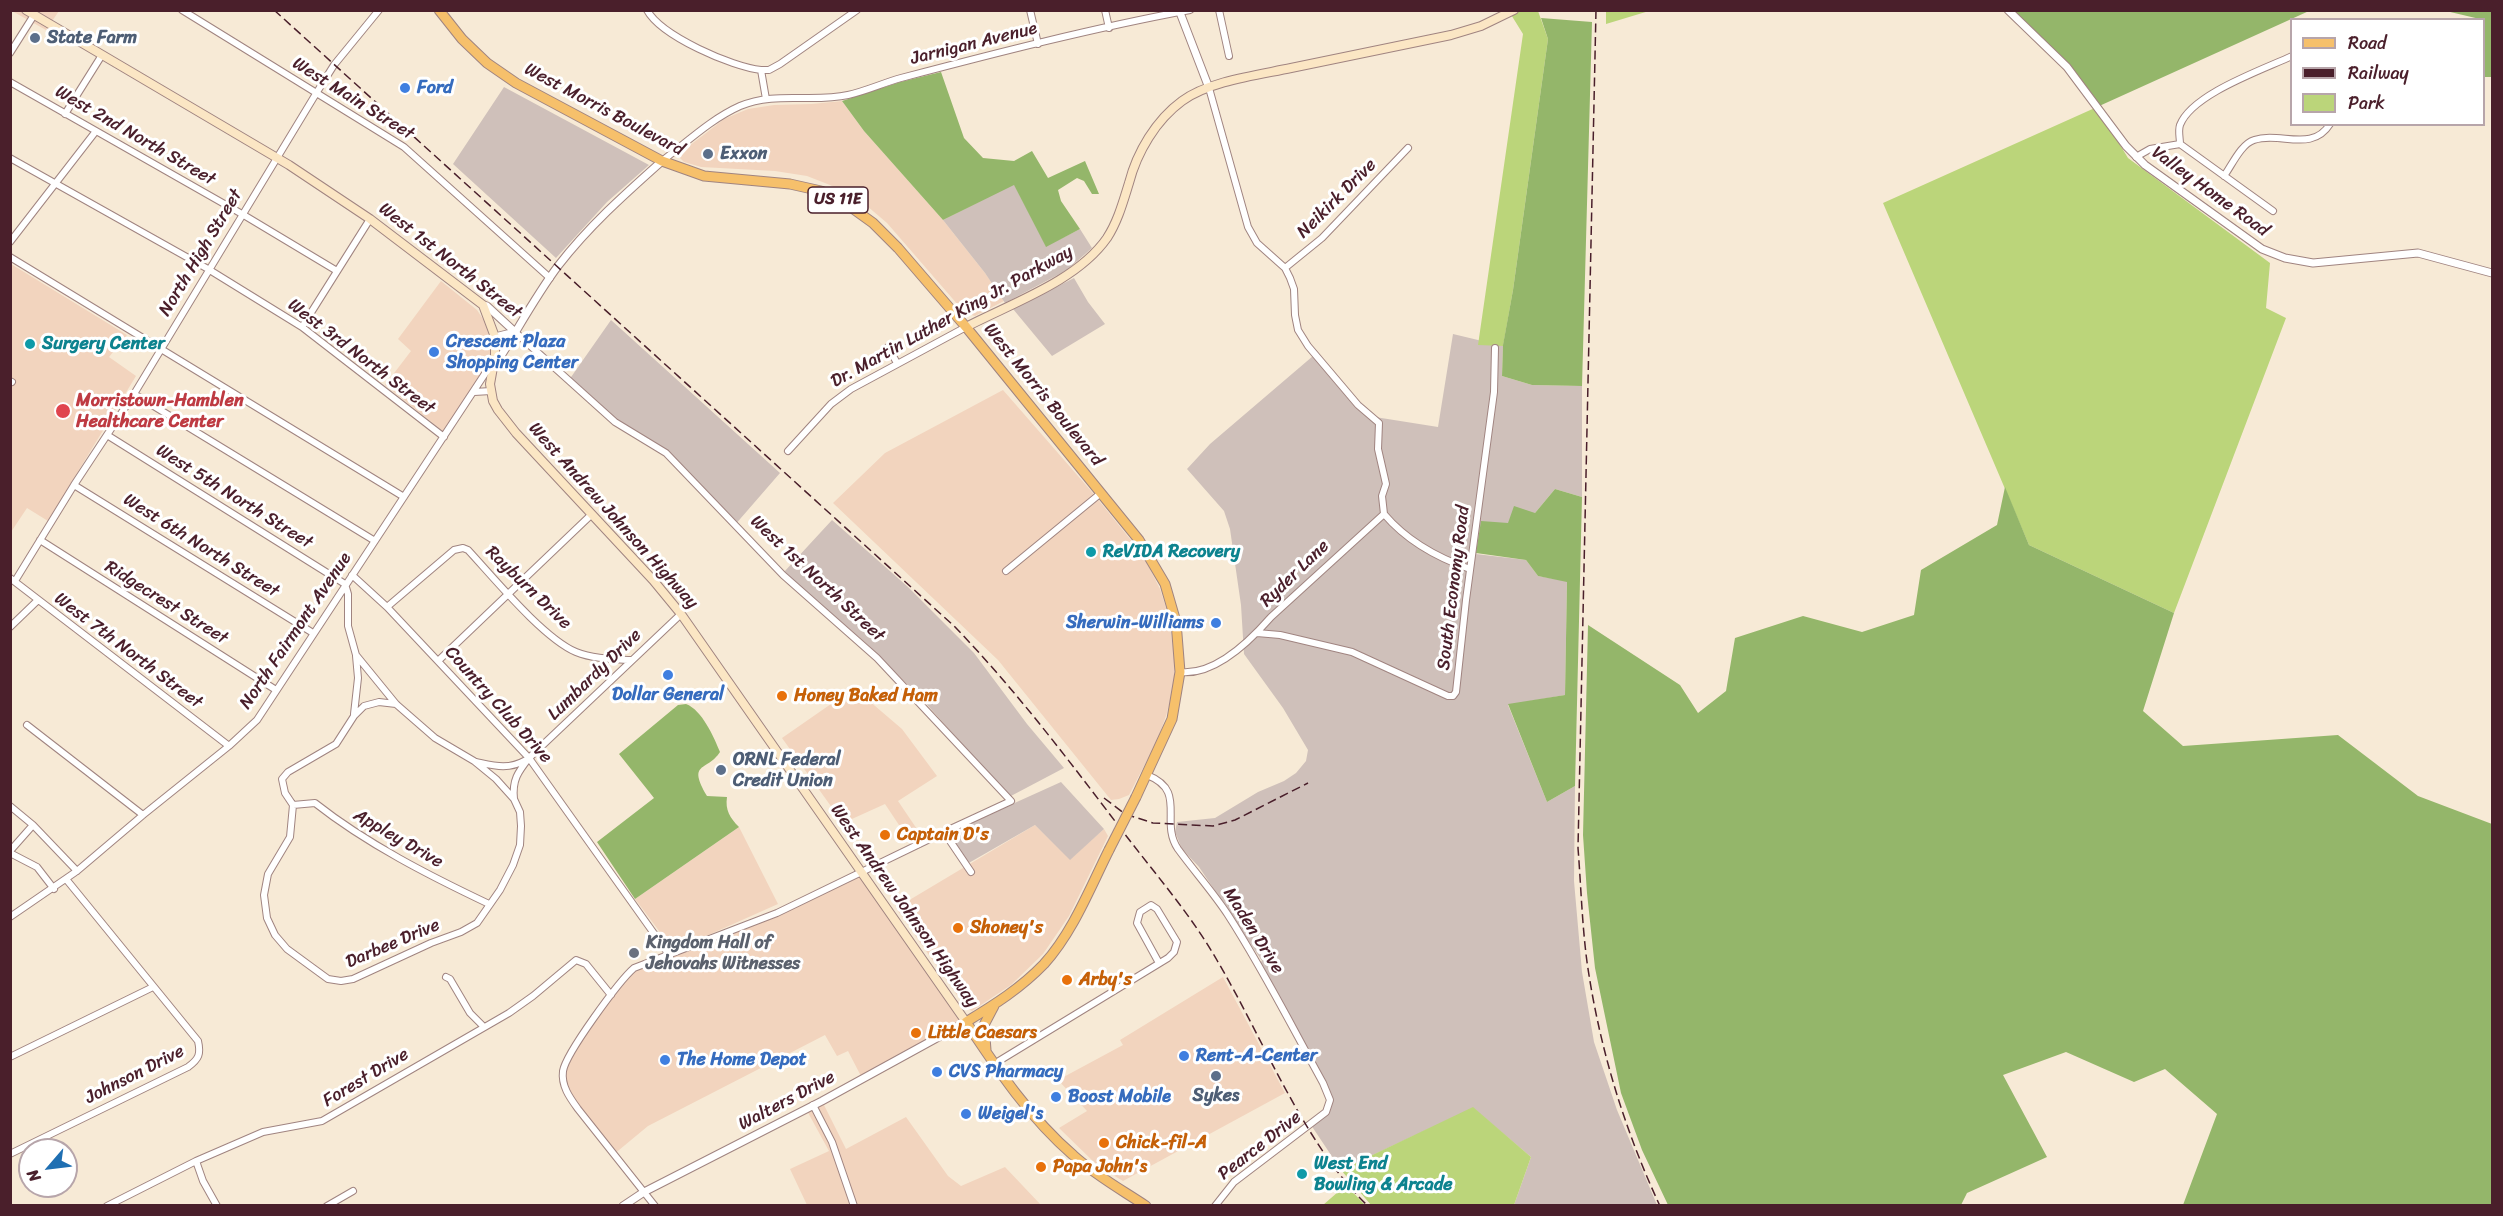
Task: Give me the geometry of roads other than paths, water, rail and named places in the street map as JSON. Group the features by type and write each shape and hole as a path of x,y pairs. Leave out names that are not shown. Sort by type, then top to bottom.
{"main road":[{"name":"West Morris Boulevard","path":"439,10 462,39 487,63 516,83 662,161 687,172 704,176 790,184 821,191 848,205 873,223 898,248 966,327 1149,553 1165,584 1176,622 1180,672 1172,719 1147,775 1070,926 1045,963 1012,994 966,1022"},
{"name":"Dr. Martin Luther King Jr. Parkway","path":"966,327 1057,282 1093,255 1114,226 1137,159 1149,136 1183,100 1209,88 1451,35 1481,26 1514,10"},
{"name":"West 1st North Street","path":"30,13 275,157 370,219 483,305"},
{"name":"West Andrew Johnson Highway","path":"483,305 495,337 491,391 498,410 507,423 681,614 1016,1096 1043,1127 1074,1156 1146,1206"},
{"path":"986,1052 984,1025 996,1004"}],"street":[{"name":"West Main Street","path":"182,10 404,147 550,278"},
{"name":"North High Street","path":"13,579 134,394 316,92 334,65 379,10"},
{"path":"647,10 652,19 664,29 716,57 746,69 761,70 769,70 780,64 857,10"},
{"path":"1030,10 1038,44"},
{"path":"1105,10 1110,28"},
{"name":"Jarnigan Avenue","path":"662,161 717,119 742,105 766,99 828,98 850,94 898,79 1038,44 1190,10"},
{"path":"1219,10 1229,56"},
{"name":"Valley Home Road","path":"2008,10 2067,67 2136,157 2160,178 2262,249 2285,258 2313,263 2418,253 2493,273"},
{"path":"1179,11 1209,88 1248,227 1257,243 1285,268 1294,289 1298,330 1308,346 1358,405 1379,423 1378,449 1386,484 1382,496 1384,513 1413,540 1430,551 1470,569"},
{"path":"10,53 30,13"},
{"path":"65,114 102,56"},
{"path":"2180,144 2179,128 2183,120 2214,92 2290,57"},
{"path":"761,70 766,99"},
{"name":"West 2nd North Street","path":"10,82 242,214 337,271"},
{"path":"2224,176 2245,145 2254,140 2313,139 2328,126"},
{"path":"10,242 96,131"},
{"path":"2136,157 2150,149 2180,144 2273,211"},
{"name":"Neikirk Drive","path":"1285,268 1322,238 1408,148"},
{"name":"West 3rd North Street","path":"10,158 208,269 302,327 380,390 444,437"},
{"path":"492,369 550,278 602,214 662,161"},
{"path":"302,327 370,219"},
{"path":"10,257 404,497"},
{"name":"West 1st North Street","path":"483,305 487,306 615,422 666,453 783,575 877,658 1011,801 944,831"},
{"name":"Dr. Martin Luther King Jr. Parkway","path":"788,450 831,404 850,388 966,327"},
{"path":"495,337 515,332"},
{"path":"888,347 897,363"},
{"name":"South Economy Road","path":"1257,633 1352,652 1448,696 1453,696 1456,692 1494,392 1495,348"},
{"name":"North Fairmont Avenue","path":"10,917 54,889 77,871 229,746 256,720 474,392 495,356"},
{"path":"474,392 491,391"},
{"path":"134,394 375,541"},
{"name":"West 5th North Street","path":"107,435 345,584"},
{"name":"West 6th North Street","path":"74,485 313,633"},
{"path":"1006,571 1101,493"},
{"name":"Ryder Lane","path":"1180,672 1200,671 1217,663 1257,633 1271,616 1384,513"},
{"path":"438,661 592,514"},
{"name":"Ridgecrest Street","path":"40,540 276,690"},
{"name":"Rayburn Drive","path":"387,607 454,550 463,548 468,550 549,635 576,652 606,659 631,660"},
{"name":"Country Club Drive","path":"352,574 387,607 530,758 670,956"},
{"name":"West 7th North Street","path":"13,579 229,746"},
{"name":"Darbee Drive","path":"345,584 348,594 348,626 356,656 358,678 354,716"},
{"path":"10,627 38,600"},
{"name":"Lumbardy Drive","path":"530,758 681,614"},
{"name":"Darbee Drive","path":"356,656 396,704 435,738 474,761 496,779 514,799 520,812 520,845 504,882 477,923 353,979 341,981 328,979 287,949 275,935 267,918 264,895 268,874 290,837 293,805 285,793 282,779 288,772 336,744 354,716 364,706 379,702 396,704"},
{"path":"27,725 143,815"},
{"path":"474,761 503,768 516,766 530,758"},
{"path":"514,799 513,786 516,774 530,758"},
{"name":"Maden Drive","path":"1147,775 1155,778 1172,799 1170,830 1176,847 1227,913 1323,1083 1330,1100 1326,1112"},
{"name":"Appley Drive","path":"293,805 315,803 348,827 448,885 489,904"},
{"path":"10,806 33,825 77,871"},
{"path":"33,825 10,852 37,867 54,889"},
{"path":"655,1206 578,1109 568,1095 563,1081 566,1061 610,995 634,968 777,913 944,831 971,872"},
{"name":"Johnson Drive","path":"10,1154 189,1067 198,1059 200,1051 198,1041 66,879"},
{"path":"994,1064 1159,963 1174,952 1177,942 1157,909 1151,905 1140,912 1137,923 1159,963"},
{"name":"Forest Drive","path":"107,1206 196,1161 263,1132 322,1121 509,1013 576,960 586,964 610,995"},
{"path":"446,977 450,979 470,1013 483,1026"},
{"path":"10,1057 153,987"},
{"name":"Walters Drive","path":"623,1206 644,1192 813,1106 966,1022"},
{"path":"813,1106 835,1150 854,1206"},
{"name":"Pearce Drive","path":"1215,1206 1234,1182 1326,1112"},
{"path":"196,1161 203,1181 217,1206"},
{"path":"327,1206 352,1191"}],"railway":[{"path":"274,10 954,626 977,650 1063,753 1197,928 1235,992 1304,1122 1345,1181 1368,1206"},
{"path":"1596,10 1578,848 1585,948 1598,1025 1624,1117 1660,1206"},
{"path":"1104,798 1125,814 1153,823 1213,826 1235,820 1308,783"}],"place":[{"name":"State Farm","path":"35,38"},
{"name":"Ford","path":"405,88"},
{"name":"Exxon","path":"708,154"},
{"name":"Surgery Center","path":"30,344"},
{"name":"Crescent Plaza Shopping Center","path":"434,352"},
{"name":"Morristown-Hamblen Healthcare Center","path":"63,411"},
{"name":"ReVIDA Recovery","path":"1091,552"},
{"name":"Sherwin-Williams","path":"1216,623"},
{"name":"Dollar General","path":"668,675"},
{"name":"Honey Baked Ham","path":"782,696"},
{"name":"ORNL Federal Credit Union","path":"721,770"},
{"name":"Captain D's","path":"885,835"},
{"name":"Shoney's","path":"958,928"},
{"name":"Kingdom Hall of Jehovahs Witnesses","path":"634,953"},
{"name":"Arby's","path":"1067,980"},
{"name":"Little Caesars","path":"916,1033"},
{"name":"Rent-A-Center","path":"1184,1056"},
{"name":"The Home Depot","path":"665,1060"},
{"name":"CVS Pharmacy","path":"937,1072"},
{"name":"Sykes","path":"1216,1076"},
{"name":"Boost Mobile","path":"1056,1097"},
{"name":"Weigel's","path":"966,1114"},
{"name":"Chick-fil-A","path":"1104,1143"},
{"name":"Papa John's","path":"1041,1167"},
{"name":"West End Bowling & Arcade","path":"1302,1174"}]}
